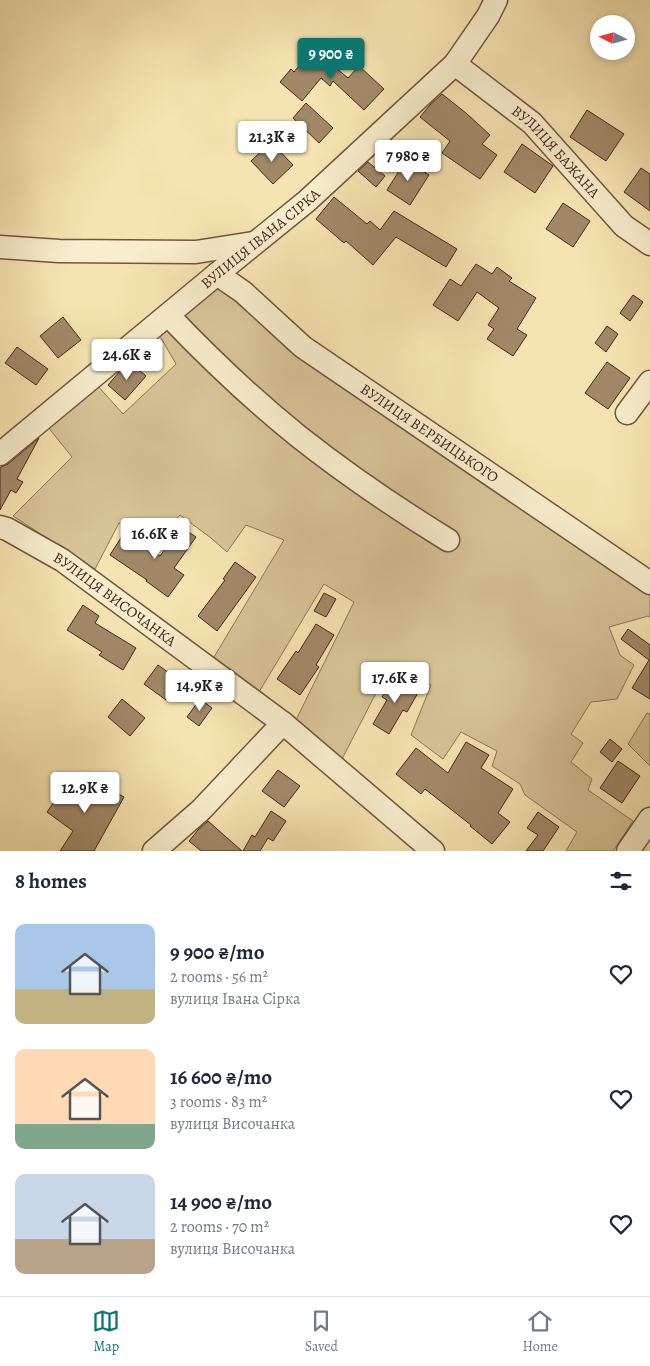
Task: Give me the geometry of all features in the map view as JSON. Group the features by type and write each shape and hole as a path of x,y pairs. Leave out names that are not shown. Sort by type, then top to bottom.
{"street":[{"name":"ВУЛИЦЯ ІВАНА СІРКА","path":"0,454 307,201 455,64 488,16 496,0"},
{"name":"ВУЛИЦЯ БАЖАНА","path":"455,64 532,123 624,226 650,244"},
{"path":"0,247 59,251 196,252 254,243"},
{"name":"ВУЛИЦЯ ВЕРБИЦЬКОГО","path":"217,274 243,292 303,347 650,582"},
{"path":"168,315 229,376 298,436 371,490 448,540"},
{"path":"628,413 650,382"},
{"name":"ВУЛИЦЯ ВИСОЧАНКА","path":"0,527 7,529 62,560 283,723 433,851"},
{"path":"154,851 201,810 283,723"},
{"path":"628,851 650,819"}],"shaded area":[{"path":"219,282 650,583 650,617 609,627 620,655 634,665 617,699 591,702 571,734 583,743 571,762 592,779 588,790 633,821 613,851 566,851 577,832 525,795 520,784 492,766 497,751 461,732 443,759 411,735 431,685 390,666 342,759 296,720 354,602 324,584 259,692 214,657 284,540 246,525 227,552 180,515 158,537 119,523 95,569 13,516 72,457 47,426 96,384 123,414 176,364 158,333"},
{"path":"647,713 650,714 650,766 628,744"}],"building":[{"path":"313,49 348,78 359,66 384,89 364,110 333,81 330,86 321,78 302,101 280,82 291,69 294,72"},
{"path":"442,94 490,135 482,144 497,155 480,179 442,153 450,141 420,117"},
{"path":"306,103 333,128 319,143 293,118"},
{"path":"587,110 624,134 606,161 570,137"},
{"path":"271,142 293,165 273,184 251,161"},
{"path":"522,144 553,166 535,193 504,172"},
{"path":"406,160 429,175 410,205 387,190"},
{"path":"368,162 385,176 376,187 358,171"},
{"path":"641,168 650,174 650,211 624,192"},
{"path":"334,197 367,224 370,221 380,230 394,211 457,249 446,267 396,237 373,265 346,241 344,243 316,219"},
{"path":"563,203 590,221 573,247 546,229"},
{"path":"476,264 492,274 497,267 512,278 509,281 536,298 517,329 527,335 513,356 487,339 494,329 488,325 499,308 477,292 458,321 433,305 450,279 461,286"},
{"path":"633,295 643,302 630,321 620,313"},
{"path":"63,317 81,340 58,358 40,336"},
{"path":"607,326 618,334 606,352 595,343"},
{"path":"17,347 48,369 36,385 5,363"},
{"path":"607,362 630,378 608,409 585,393"},
{"path":"131,363 146,376 125,400 108,385 120,371"},
{"path":"39,438 17,479 23,482 16,493 11,490 0,510 1,467 8,464"},
{"path":"181,527 196,537 174,568 184,575 168,597 110,555 124,533 160,556"},
{"path":"235,562 256,577 217,631 198,616 225,580 223,579"},
{"path":"324,593 336,599 326,617 314,611"},
{"path":"83,605 99,616 95,623 136,648 123,670 99,655 102,652 67,630"},
{"path":"316,624 334,635 316,665 319,667 300,695 277,679 296,651 298,653"},
{"path":"628,629 650,645 650,699 632,688 649,660 621,639"},
{"path":"158,665 180,681 166,700 144,684"},
{"path":"394,676 419,691 407,712 403,710 389,734 373,724 387,700 382,697"},
{"path":"122,699 145,718 130,736 108,717"},
{"path":"200,699 212,708 199,726 187,717"},
{"path":"610,739 622,749 612,762 600,752"},
{"path":"466,742 489,755 481,768 513,789 498,813 510,822 492,844 425,789 421,794 396,774 416,748 448,773"},
{"path":"618,761 640,776 622,803 600,788"},
{"path":"278,770 300,786 284,807 262,791"},
{"path":"76,775 97,790 100,784 124,797 94,851 60,851 73,831 47,812"},
{"path":"271,811 286,821 273,841 268,838 260,851 243,851 252,835 255,837"},
{"path":"538,812 559,827 543,851 526,851 538,835 527,828"},
{"path":"208,821 242,851 201,851 189,841"}]}
